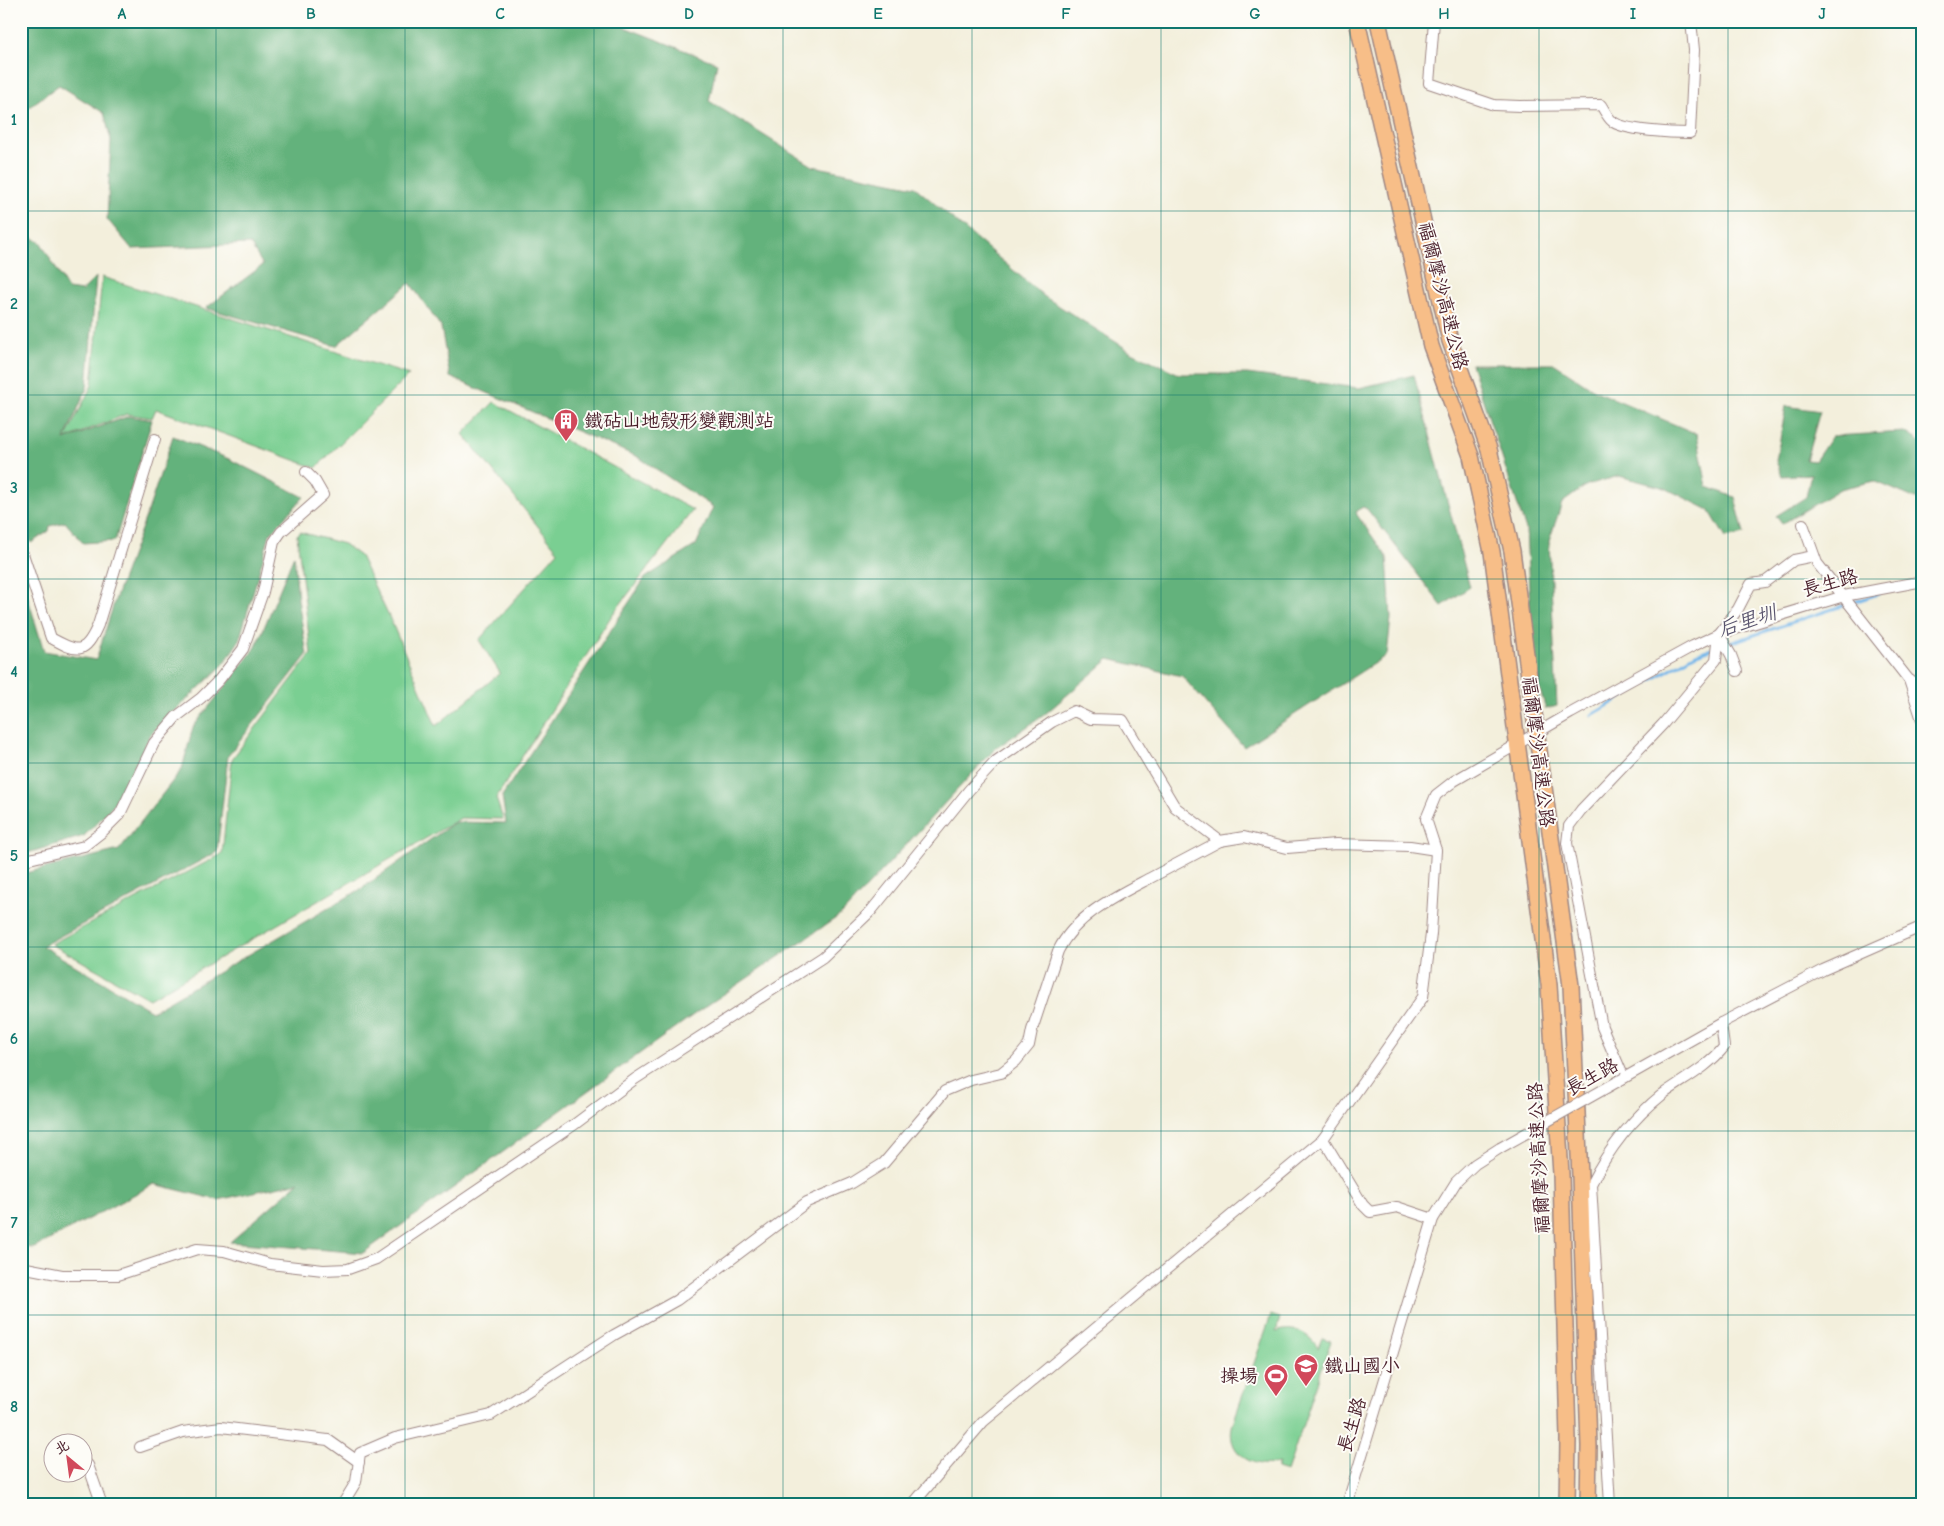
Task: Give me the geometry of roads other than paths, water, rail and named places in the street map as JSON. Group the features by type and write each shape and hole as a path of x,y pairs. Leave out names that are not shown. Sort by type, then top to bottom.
{"highway":[{"name":"福爾摩沙高速公路","path":"1357,21 1431,346 1471,456 1492,552 1549,985 1561,1174 1568,1439 1567,1505"},
{"name":"福爾摩沙高速公路","path":"1378,21 1450,341 1489,449 1512,551 1571,986 1580,1176 1589,1446 1588,1505"}],"street":[{"path":"1434,21 1429,83 1494,105 1601,105 1612,122 1635,129 1681,133 1690,132 1691,123 1694,50 1691,21"},
{"path":"21,548 51,638 72,649 84,648 91,641 101,618 155,439"},
{"path":"21,861 84,846 102,832 120,814 154,743 176,717 201,698 219,680 243,649 263,592 274,542 281,532 323,495 315,481 306,472"},
{"path":"1803,524 1817,563 1909,680 1923,723"},
{"path":"1624,1078 1602,1026 1567,843 1569,826 1581,810 1663,724 1716,660 1719,634 1738,609 1751,584 1765,582 1794,560 1814,556"},
{"name":"長生路","path":"1436,850 1426,819 1436,795 1454,781 1571,713 1693,646 1719,634 1844,596 1923,581"},
{"path":"1719,634 1731,655 1737,671"},
{"path":"1909,680 1923,686"},
{"path":"21,1267 62,1275 118,1275 197,1249 224,1251 270,1264 323,1270 348,1269 376,1258 576,1124 635,1079 823,957 871,911 969,790 996,761 1052,722 1074,711 1091,719 1123,720 1175,807 1220,841"},
{"path":"342,1505 356,1482 360,1453 395,1438 491,1415 614,1334 676,1300 807,1202 852,1183 884,1163 946,1091 971,1080 1001,1073 1016,1061 1029,1045 1032,1030 1063,941 1104,903 1220,841 1244,837 1287,848 1336,844 1410,846 1436,850 1432,934 1423,997 1323,1139 983,1422 912,1505"},
{"name":"長生路","path":"1347,1505 1433,1219 1456,1182 1475,1164 1500,1148 1721,1023 1823,970 1923,926"},
{"path":"1610,1505 1591,1184 1601,1164 1632,1123 1663,1094 1716,1057 1724,1047 1721,1023"},
{"path":"1323,1139 1363,1205 1370,1212 1397,1207 1433,1219"},
{"path":"140,1447 183,1432 221,1427 328,1440 359,1462"},
{"path":"92,1476 102,1505"}],"waterway":[{"name":"后里圳","path":"1727,644 1878,594"},
{"name":"后里圳","path":"1592,715 1696,654 1714,648"}],"place":[{"name":"鐵砧山地殼形變觀測站","path":"566,442"},
{"name":"鐵山國小","path":"1306,1387"},
{"name":"操場","path":"1276,1397"}]}
